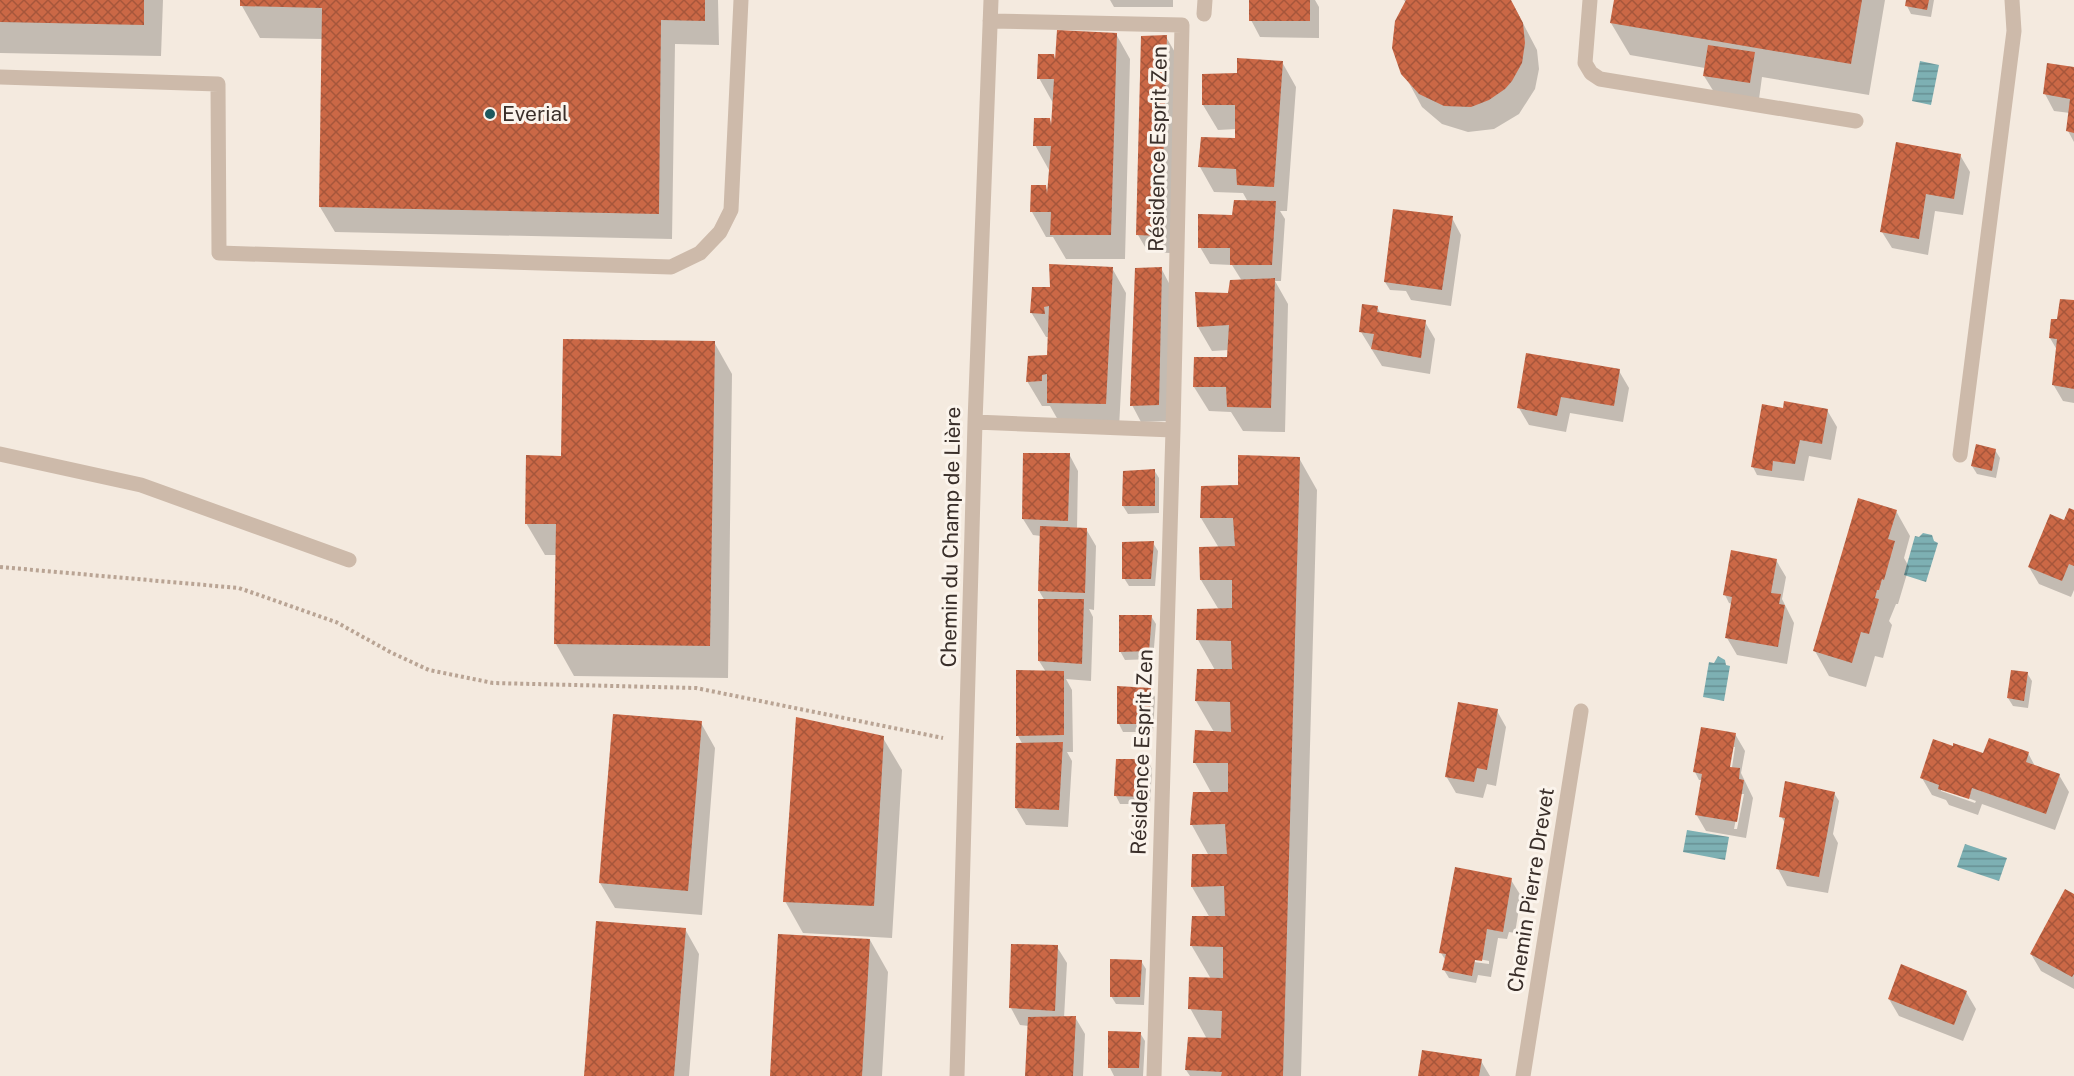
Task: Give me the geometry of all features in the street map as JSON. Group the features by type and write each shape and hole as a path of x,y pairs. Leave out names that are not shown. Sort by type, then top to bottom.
{"street":[{"path":"0,76 219,84 219,254 671,267 700,254 720,232 731,210 741,0"},
{"name":"Chemin du Champ de Lière","path":"957,1076 975,422 991,0"},
{"path":"1590,0 1585,63 1591,73 1600,79 1856,121"},
{"path":"1960,455 2014,31 2012,0"},
{"name":"Résidence Esprit Zen","path":"990,21 1182,25 1154,1076"},
{"path":"975,422 1173,430"},
{"path":"0,454 141,485 349,560"},
{"name":"Chemin Pierre Drevet","path":"1523,1076 1581,711"}],"path":[{"path":"0,567 239,588 336,622 392,653 429,670 493,683 696,688 967,743"}],"water":[{"path":"1920,61 1939,65 1931,105 1912,101"},
{"path":"1923,533 1932,535 1934,541 1938,543 1926,582 1904,575 1915,536 1919,537"},
{"path":"1718,656 1730,666 1724,701 1703,697 1709,662 1714,663"},
{"path":"1687,830 1729,837 1725,860 1683,852"},
{"path":"1965,844 2007,858 1999,881 1957,867"}],"building":[{"path":"0,0 144,0 144,25 0,22"},
{"name":"Everial","path":"240,0 705,0 705,21 661,20 659,214 319,207 322,8 240,6"},
{"path":"1249,0 1310,0 1310,21 1249,21"},
{"path":"1406,0 1511,0 1523,23 1525,43 1522,63 1512,81 1489,100 1471,107 1444,106 1419,94 1401,74 1392,48 1395,21"},
{"path":"1614,0 1862,0 1851,64 1610,23"},
{"path":"1906,0 1929,0 1927,10 1905,6"},
{"path":"1057,30 1117,33 1111,235 1050,235 1051,212 1030,212 1031,185 1046,185 1047,194 1051,146 1033,146 1034,118 1050,118 1051,126 1054,79 1037,79 1038,54 1054,54 1055,60"},
{"path":"1167,35 1161,236 1136,235 1141,36"},
{"path":"1708,45 1755,52 1750,83 1703,76"},
{"path":"1237,58 1283,61 1274,187 1237,185 1236,169 1198,167 1201,137 1235,138 1235,105 1202,105 1202,74 1237,73"},
{"path":"2047,63 2074,67 2074,133 2066,131 2070,99 2043,94"},
{"path":"1896,142 1961,154 1954,199 1926,194 1919,239 1880,232"},
{"path":"1234,200 1276,201 1272,265 1230,265 1230,248 1198,248 1198,214 1232,215"},
{"path":"1393,209 1453,216 1442,290 1384,282"},
{"path":"1049,264 1113,267 1106,404 1047,403 1047,374 1042,375 1042,381 1026,382 1028,356 1047,355 1049,306 1044,307 1045,314 1030,313 1032,287 1050,287"},
{"path":"1162,267 1159,405 1130,406 1135,268"},
{"path":"1275,278 1271,408 1227,407 1226,387 1193,387 1194,357 1227,357 1229,325 1197,327 1195,292 1228,293 1230,280"},
{"path":"2060,299 2074,300 2074,389 2052,385 2057,339 2049,338 2051,319 2057,319"},
{"path":"1362,304 1378,306 1377,312 1426,320 1421,358 1371,349 1374,334 1359,332"},
{"path":"563,339 715,341 710,646 554,644 556,524 525,524 526,455 561,456"},
{"path":"1526,353 1620,369 1614,406 1561,397 1557,416 1517,408"},
{"path":"1784,401 1828,409 1822,444 1800,440 1795,464 1773,461 1772,471 1751,467 1762,404 1783,408"},
{"path":"1976,444 1996,449 1992,471 1971,466"},
{"path":"1023,453 1070,453 1068,521 1022,519"},
{"path":"1238,455 1300,457 1283,1076 1221,1076 1222,1072 1185,1070 1188,1037 1221,1038 1222,1011 1188,1009 1189,977 1223,978 1223,947 1190,946 1192,916 1225,916 1224,886 1191,887 1192,854 1227,854 1225,824 1190,825 1193,792 1228,792 1228,763 1193,763 1195,730 1231,732 1230,702 1195,701 1197,669 1232,669 1231,641 1196,640 1197,609 1232,608 1232,580 1200,580 1199,547 1235,546 1233,518 1200,518 1201,486 1238,485"},
{"path":"1155,469 1155,506 1122,506 1123,471"},
{"path":"1858,498 1897,510 1888,539 1895,541 1884,580 1882,579 1879,590 1877,590 1875,598 1879,599 1869,634 1861,632 1852,663 1813,651"},
{"path":"2069,508 2074,510 2074,566 2069,564 2062,581 2028,567 2050,514 2064,520"},
{"path":"1040,526 1087,528 1085,593 1038,591"},
{"path":"1154,541 1151,579 1122,579 1122,542"},
{"path":"1731,550 1777,559 1771,593 1781,594 1779,604 1785,605 1778,647 1725,638 1732,597 1723,595"},
{"path":"1038,599 1084,599 1082,664 1038,661"},
{"path":"1119,615 1152,615 1149,651 1119,652"},
{"path":"1016,670 1064,671 1064,735 1016,736"},
{"path":"2011,670 2028,672 2024,701 2007,698"},
{"path":"1117,686 1151,688 1149,724 1117,724"},
{"path":"1458,702 1498,709 1487,770 1477,768 1474,782 1445,777"},
{"path":"613,714 702,721 688,891 599,883"},
{"path":"796,717 884,736 874,906 783,902"},
{"path":"1701,727 1736,733 1730,767 1740,768 1739,779 1744,780 1737,822 1695,815 1702,774 1693,772"},
{"path":"1989,738 2029,752 2026,762 2060,774 2046,814 1972,788 1969,799 1938,789 1939,785 1920,778 1933,739 1983,753"},
{"path":"1063,742 1059,810 1015,808 1016,743"},
{"path":"1116,759 1149,759 1147,797 1114,796"},
{"path":"1785,781 1835,792 1819,877 1776,869 1785,818 1779,817"},
{"path":"1455,867 1512,878 1503,932 1487,929 1482,961 1475,960 1472,976 1442,970 1446,954 1439,953"},
{"path":"2065,889 2074,894 2074,974 2072,977 2030,954"},
{"path":"596,921 686,928 674,1076 584,1076"},
{"path":"778,934 870,939 862,1076 770,1076"},
{"path":"1011,944 1058,945 1055,1011 1009,1008"},
{"path":"1110,959 1142,960 1140,997 1110,997"},
{"path":"1901,964 1967,991 1954,1025 1888,999"},
{"path":"1076,1016 1073,1076 1025,1076 1028,1017"},
{"path":"1108,1031 1141,1032 1139,1068 1108,1068"},
{"path":"1422,1050 1482,1059 1479,1076 1418,1076"}],"place":[{"name":"Everial","path":"490,114"}]}
